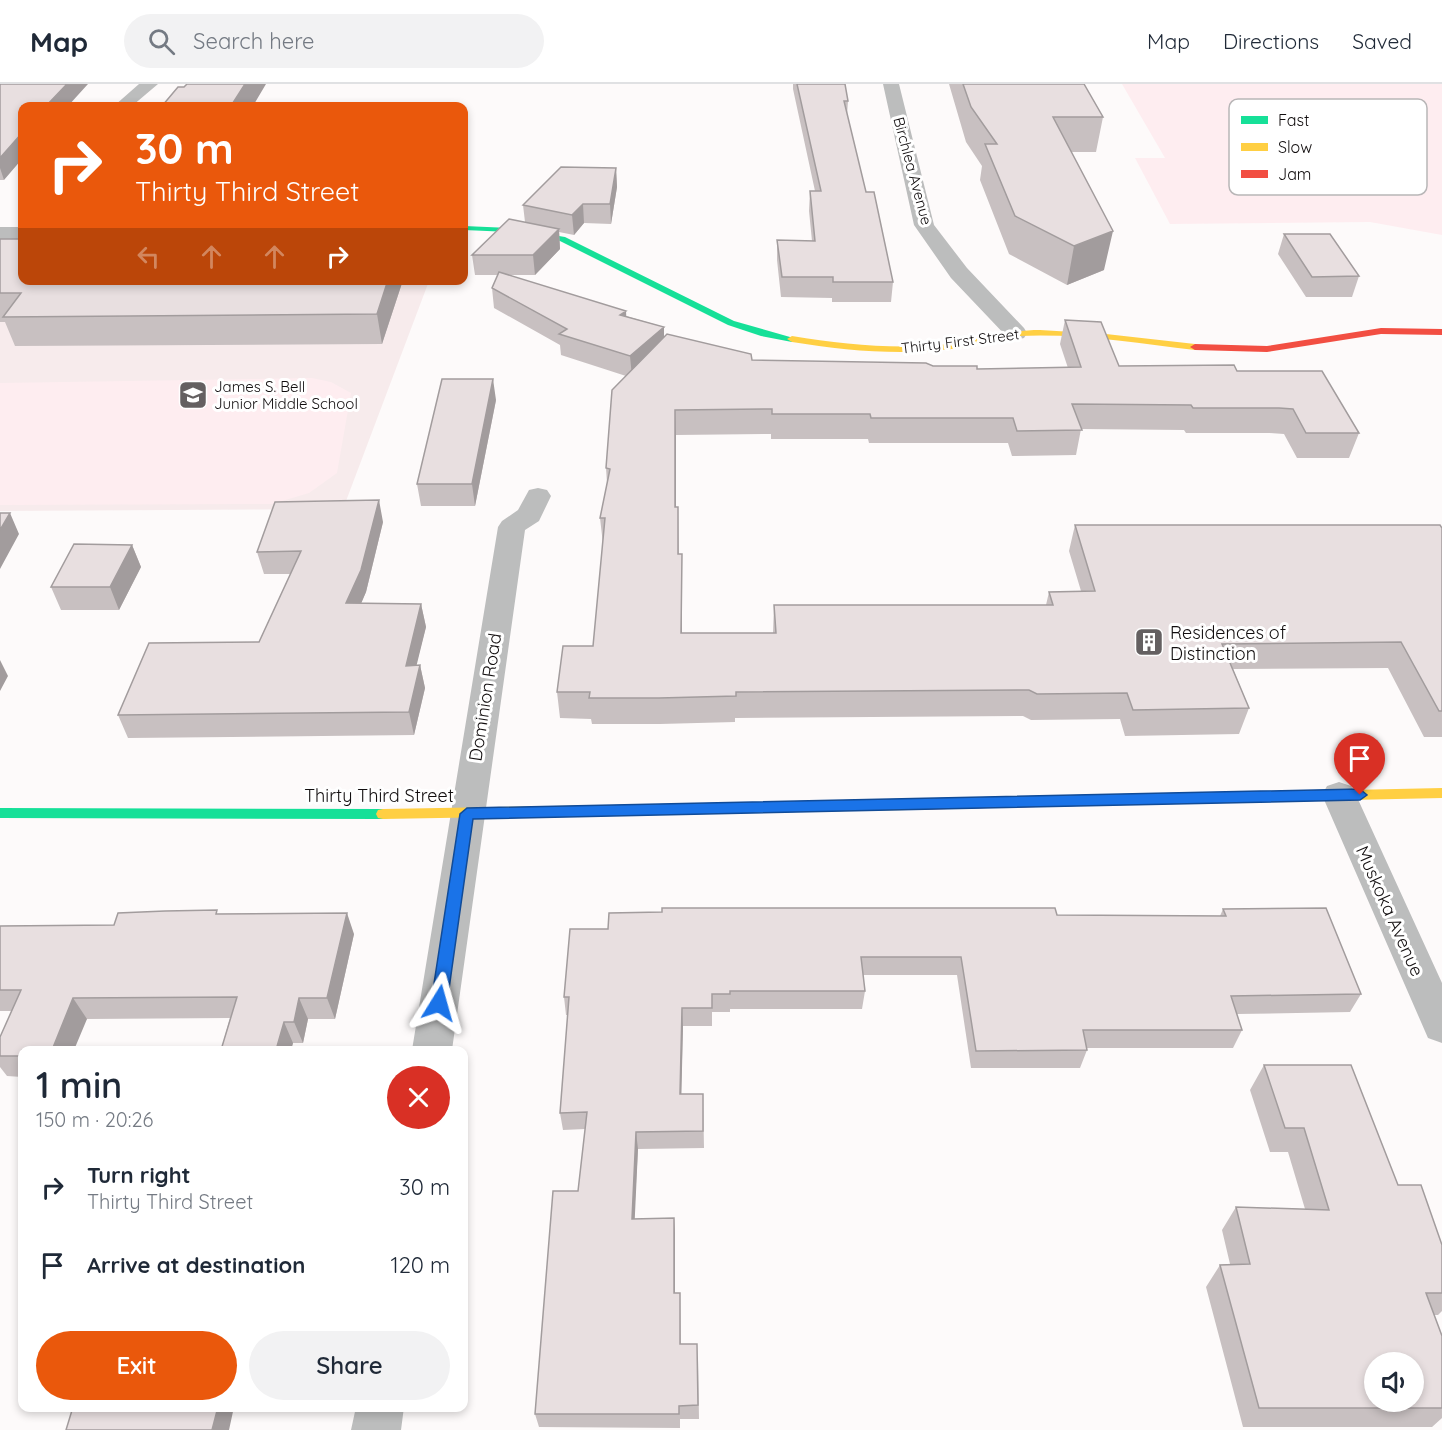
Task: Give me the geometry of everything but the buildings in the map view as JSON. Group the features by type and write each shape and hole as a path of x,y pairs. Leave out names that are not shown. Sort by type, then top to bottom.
{"street":[{"path":"127,102 150,84"},
{"name":"Birchlea Avenue","path":"891,84 924,225 959,273 1016,333"},
{"name":"Thirty First Street","path":"468,228 510,230 562,239 732,323 764,334 801,342 860,349 959,345 1016,333 1123,338 1203,348 1267,349 1381,331 1442,332"},
{"path":"0,233 18,232"},
{"name":"Dominion Road","path":"433,1046 512,527 529,514 538,496"},
{"name":"Thirty Third Street","path":"0,813 467,814 1442,793"},
{"name":"Muskoka Avenue","path":"1339,795 1442,1026"},
{"path":"376,1430 379,1412"}],"shaded area":[{"path":"1122,84 1442,84 1442,235 1370,222 1170,224 1135,158 1165,158"},
{"name":"James S. Bell Junior Middle School","path":"0,250 18,275 18,285 427,285 343,509 0,511"},
{"path":"312,378 331,382 351,393 337,473 309,493 272,504 0,505 0,383"}],"traffic: fast":[{"path":"468,228 510,230 562,239 731,323 764,334 792,339"},
{"path":"0,813 383,814"}],"traffic: slow":[{"path":"792,339 854,347 918,349 960,345 1011,334 1062,333 1195,347"},
{"path":"1158,799 1442,793"},
{"path":"383,814 907,805"}],"traffic: jam":[{"path":"1195,347 1267,349 1381,331 1442,332"},
{"path":"907,805 1158,799"}],"place":[{"name":"James S. Bell Junior Middle School","path":"193,395"},
{"name":"Residences of Distinction","path":"1149,642"}],"route":[{"path":"439,1003 467,814 1360,795"}]}
